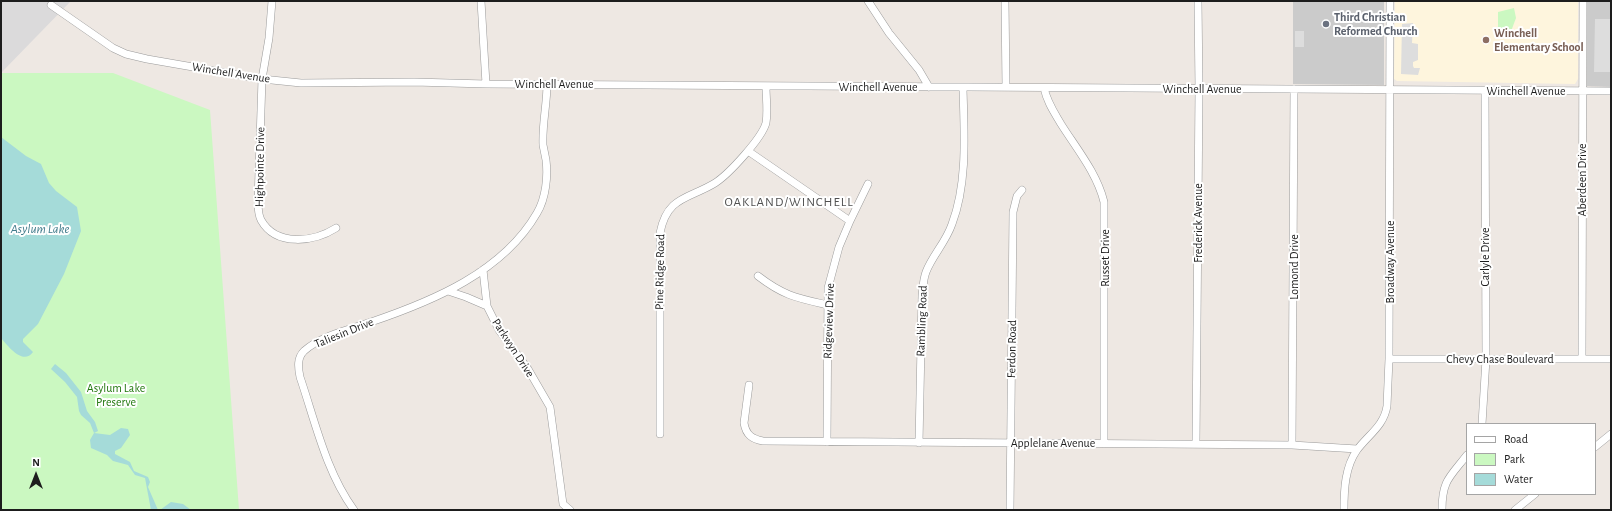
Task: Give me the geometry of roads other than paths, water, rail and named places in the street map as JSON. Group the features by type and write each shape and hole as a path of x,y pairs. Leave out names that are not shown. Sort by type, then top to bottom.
{"street":[{"name":"Highpointe Drive","path":"272,1 269,38 262,79 258,202 261,219 273,232 288,238 307,239 318,237 326,235 336,228"},
{"path":"481,1 486,84"},
{"path":"868,1 889,33 919,70 929,87"},
{"path":"1005,1 1006,87"},
{"name":"Frederick Avenue","path":"1196,444 1199,89 1198,1"},
{"name":"Broadway Avenue","path":"1344,510 1347,471 1357,449 1379,426 1386,413 1389,359 1390,1"},
{"name":"Aberdeen Drive","path":"1582,359 1583,1"},
{"name":"Winchell Avenue","path":"51,5 113,48 126,54 146,59 262,79 300,83 414,82 486,84 963,88 1611,91"},
{"path":"483,270 520,237 532,222 542,203 546,175 546,161 543,145 547,84"},
{"name":"Pine Ridge Road","path":"660,434 660,233 662,223 665,214 676,203 717,182 748,151 763,130 766,123 766,86"},
{"name":"Rambling Road","path":"919,443 923,282 927,271 946,239 953,223 960,196 964,140 963,88"},
{"name":"Russet Drive","path":"1044,88 1048,103 1093,174 1104,202 1104,444"},
{"name":"Lomond Drive","path":"1292,445 1294,89"},
{"name":"Carlyle Drive","path":"1482,423 1486,359 1485,90"},
{"path":"748,151 850,221"},
{"name":"Ridgeview Drive","path":"827,442 828,304 831,276 839,247 868,184"},
{"name":"Ferdon Road","path":"1010,510 1013,212 1017,196 1022,190"},
{"name":"Taliesin Drive","path":"354,510 345,499 326,454 300,376 298,366 299,359 303,352 324,339 397,313 448,291 483,270"},
{"name":"Parkwyn Drive","path":"483,270 487,306 499,330 528,369 550,407 563,507 570,510"},
{"path":"758,276 775,289 792,297 828,304"},
{"path":"448,291 487,306"},
{"name":"Chevy Chase Boulevard","path":"1389,359 1611,360"},
{"name":"Applelane Avenue","path":"749,385 744,423 745,429 750,436 764,441 1292,445 1357,449"},
{"path":"1596,446 1611,434"},
{"path":"1442,510 1442,494 1444,485 1449,475 1466,456"},
{"path":"1515,510 1535,495"}],"water":[{"name":"Asylum Lake","path":"1,137 26,156 41,164 49,183 56,191 77,207 81,231 64,274 38,324 23,339 23,342 33,352 29,356 25,357 16,353 1,338"},
{"path":"55,364 66,373 81,392 87,411 95,422 98,431 94,433 90,423 81,415 79,411 77,397 65,382 51,369"},
{"path":"121,428 128,429 130,435 121,448 115,451 115,454 130,462 134,471 148,477 150,482 148,487 158,510 151,510 145,478 135,475 128,465 113,461 107,455 91,448 90,440 94,433 110,435"},
{"path":"171,502 183,504 191,510 160,510"}],"place":[{"name":"Third Christian Reformed Church","path":"1326,24"},
{"name":"Winchell Elementary School","path":"1486,40"}],"district":[{"name":"OAKLAND/WINCHELL","path":"789,202"}],"park label":[{"name":"Asylum Lake Preserve","path":"116,395"}]}
